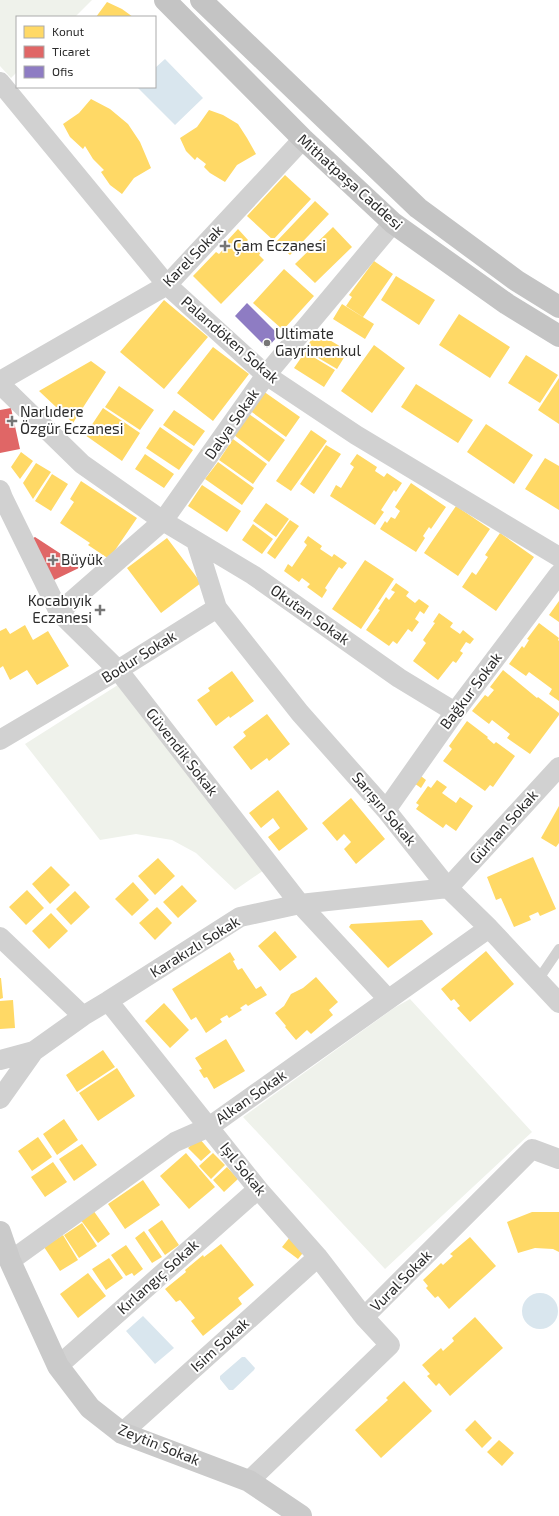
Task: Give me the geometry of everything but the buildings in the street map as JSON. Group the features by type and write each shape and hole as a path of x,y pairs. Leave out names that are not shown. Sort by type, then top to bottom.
{"main road":[{"name":"Mithatpaşa Caddesi","path":"165,0 303,139 393,223 507,304 559,336"},
{"name":"Mithatpaşa Caddesi","path":"201,0 418,208 517,281 559,307"}],"street":[{"name":"Palandöken Sokak","path":"3,90 167,285 266,375 356,435 559,557"},
{"name":"Karel Sokak","path":"0,381 167,285 303,139"},
{"name":"Dalya Sokak","path":"59,612 163,521 266,375 393,223"},
{"name":"Okutan Sokak","path":"0,384 82,464 163,521 253,575 400,678 455,712"},
{"name":"Güvendik Sokak","path":"0,490 59,612 118,670 300,904 388,1000"},
{"path":"196,541 217,608"},
{"name":"Bağkur Sokak","path":"386,810 455,712 559,574"},
{"name":"Bodur Sokak","path":"0,740 118,670 217,608"},
{"name":"Sarışın Sokak","path":"217,608 300,713 386,810 448,888 489,928 559,1003"},
{"name":"Gürhan Sokak","path":"448,888 559,767"},
{"name":"Karakızlı Sokak","path":"0,1099 34,1051 83,1016 240,917 300,904 448,888"},
{"name":"Alkan Sokak","path":"10,1261 175,1142 209,1127 489,928"},
{"path":"0,937 83,1016"},
{"name":"Işıl Sokak","path":"108,1001 258,1189 318,1257 364,1317"},
{"name":"Karakızlı Sokak","path":"0,1060 34,1051"},
{"name":"Vural Sokak","path":"249,1481 390,1345 364,1317 532,1149 559,1159"},
{"name":"Kırlangıç Sokak","path":"58,1366 258,1189"},
{"name":"Zeytin Sokak","path":"0,1232 10,1261 58,1366 90,1408 122,1433 249,1481 301,1516"},
{"name":"Isim Sokak","path":"122,1433 318,1257"}],"lane":[{"path":"538,980 559,949"}],"shaded area":[{"path":"0,0 92,0 76,16 16,16 16,73 11,78 0,66"},
{"path":"165,59 203,98 175,125 138,88 156,88 156,67"},
{"path":"121,683 267,868 235,890 196,853 172,840 136,834 100,840 25,744"},
{"path":"410,999 532,1132 385,1269 243,1117 394,1008"},
{"path":"544,1293 553,1298 557,1304 557,1318 553,1324 544,1329 536,1329 527,1324 523,1318 522,1307 527,1298 533,1294"},
{"path":"143,1316 174,1348 155,1364 126,1331"},
{"path":"242,1357 245,1357 255,1368 233,1390 229,1390 220,1379 220,1376"}],"place":[{"name":"Çam Eczanesi","path":"225,246"},
{"name":"Ultimate Gayrimenkul","path":"267,343"},
{"name":"Narlıdere Özgür Eczanesi","path":"12,421"},
{"name":"Büyük","path":"53,560"},
{"name":"Kocabıyık Eczanesi","path":"100,610"}]}
